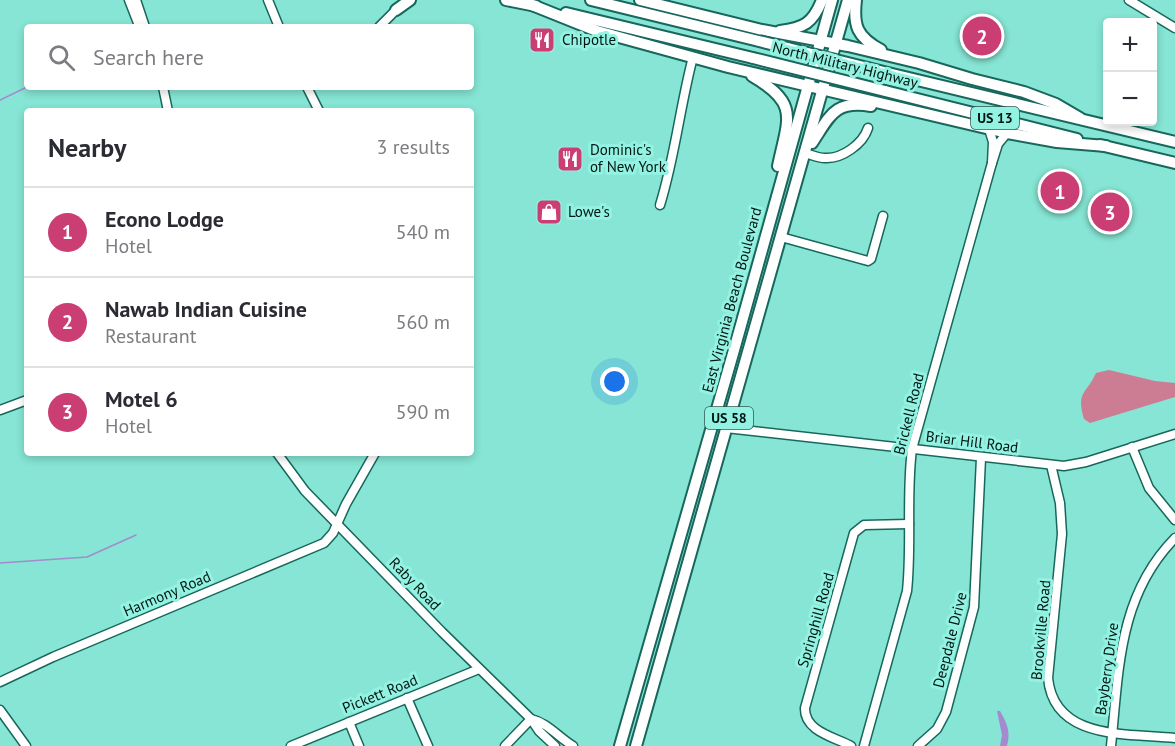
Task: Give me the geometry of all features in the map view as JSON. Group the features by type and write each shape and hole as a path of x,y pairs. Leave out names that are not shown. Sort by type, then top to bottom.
{"main road":[{"path":"398,5 410,0"},
{"name":"North Military Highway","path":"506,0 753,58 1175,163"},
{"name":"North Military Highway","path":"591,0 761,36 888,73 1175,142"},
{"path":"640,0 761,36 835,43 894,57 1024,92 1056,104 1080,118"},
{"path":"761,36 801,27 814,16 822,0"},
{"name":"East Virginia Beach Boulevard","path":"620,746 832,0"},
{"name":"East Virginia Beach Boulevard","path":"636,746 848,0"},
{"path":"856,0 855,20 860,33 871,44 894,57"},
{"path":"532,5 597,31 808,87 1007,133 1057,142 1106,146"},
{"path":"741,70 777,93 787,111 773,207"},
{"path":"805,153 826,119 844,106 860,105 946,119"}],"street":[{"path":"129,0 139,24"},
{"path":"136,0 142,24"},
{"path":"268,0 278,24"},
{"path":"1129,0 1175,28"},
{"path":"382,24 398,5"},
{"path":"660,205 669,173 680,105 693,57"},
{"path":"164,90 167,108"},
{"path":"308,90 318,108"},
{"path":"805,153 826,159 839,156 859,144 868,128"},
{"name":"Brickell Road","path":"989,129 993,142 992,163"},
{"name":"Brickell Road","path":"864,746 903,610 909,572 912,449 992,163 998,144 1007,133"},
{"path":"781,237 868,261 871,259 883,216"},
{"path":"0,410 24,401"},
{"name":"Briar Hill Road","path":"726,428 1051,465 1075,464 1175,434"},
{"path":"1132,447 1149,488 1175,520"},
{"name":"Raby Road","path":"279,456 305,490 337,524 555,746"},
{"path":"337,524 373,456"},
{"name":"Deepdale Drive","path":"918,746 937,729 945,712 974,607 981,458"},
{"name":"Brookville Road","path":"1051,465 1060,503 1062,534 1049,686 1055,703 1071,721 1085,728 1175,738"},
{"name":"Harmony Road","path":"0,682 146,617 314,548 329,538 337,524"},
{"name":"Springhill Road","path":"851,746 812,726 806,718 805,708 854,533 864,525 909,524"},
{"name":"Bayberry Drive","path":"1111,746 1120,652 1129,616 1144,580 1161,553 1175,538"},
{"name":"Pickett Road","path":"291,746 479,669"},
{"path":"407,698 428,746"},
{"path":"0,711 26,746"},
{"path":"505,746 531,719"},
{"name":"Raby Road","path":"531,719 544,722 573,746"},
{"path":"349,722 359,746"}],"shaded area":[{"path":"1109,370 1155,381 1175,383 1175,397 1090,423 1084,419 1081,403 1083,394 1096,373"},
{"path":"997,711 1000,711 1008,728 1007,746 1000,746 1002,735"}],"waterway":[{"path":"0,100 24,88"},
{"path":"0,563 87,557 136,535"}],"place":[{"name":"Nawab Indian Cuisine","path":"982,36"},
{"name":"Chipotle","path":"542,40"},
{"name":"Dominic's of New York","path":"570,159"},
{"name":"Econo Lodge","path":"1060,191"},
{"name":"Lowe's","path":"549,212"},
{"name":"Motel 6","path":"1110,212"}]}
